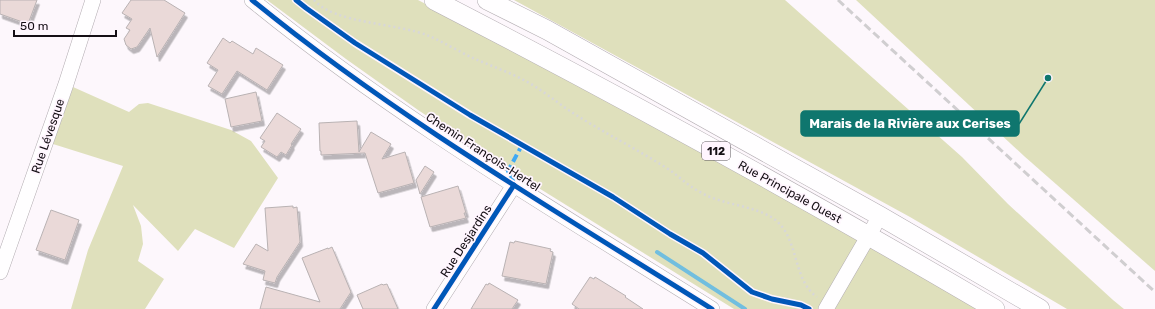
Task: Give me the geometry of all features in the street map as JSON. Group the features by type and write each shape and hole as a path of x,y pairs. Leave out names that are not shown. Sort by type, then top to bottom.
{"main road":[{"name":"Rue Principale Ouest","path":"434,0 541,55 869,235 995,309"},
{"name":"Rue Principale Ouest","path":"487,0 547,30 880,216 1040,309"}],"street":[{"name":"Rue Lévesque","path":"0,272 66,84 93,0"},
{"name":"Chemin François-Hertel","path":"252,0 316,50 421,124 514,185 712,309"},
{"name":"Rue Desjardins","path":"434,309 514,185"},
{"path":"827,306 880,216"}],"path":[{"path":"314,0 322,7 345,17 416,31 518,78 539,89 575,114 668,169 691,188 700,193 728,204 764,213 773,218 782,226 788,236 807,288 827,306"}],"green space":[{"path":"267,0 418,0 643,116 977,309 734,309 503,166 418,110"},
{"path":"514,0 785,0 962,157 1008,204 1124,309 1067,309 910,217"},
{"path":"856,0 1155,0 1155,271 1024,156"},
{"path":"73,87 129,112 139,104 148,103 231,130 251,141 278,178 234,248 195,229 178,251 133,205 141,226 143,244 138,261 164,279 145,309 71,309 88,250 123,166 53,144"}],"building":[{"path":"0,0 37,0 28,24 0,14"},
{"path":"131,0 164,0 185,13 157,57 150,28 137,47 131,49 126,45 124,39 130,30 126,28 132,19 122,13"},
{"path":"223,38 230,43 232,41 253,54 256,48 283,65 267,90 237,71 222,94 208,86 218,70 207,63"},
{"path":"256,92 262,121 231,127 225,99"},
{"path":"277,113 301,129 286,155 281,152 277,157 261,147 265,141 260,138"},
{"path":"357,121 359,152 371,132 391,144 382,159 405,152 414,183 378,193 365,153 321,155 319,123"},
{"path":"425,166 434,172 420,194 416,180"},
{"path":"458,186 466,213 464,213 466,218 430,227 421,197"},
{"path":"293,206 293,208 297,207 300,242 277,277 275,283 263,280 265,271 243,264 256,244 268,251 265,208"},
{"path":"51,210 79,220 65,260 36,250"},
{"path":"515,241 551,249 550,251 553,252 546,284 502,276 510,242 514,243"},
{"path":"332,247 351,292 340,309 260,309 266,287 320,302 302,258"},
{"path":"590,277 594,279 595,277 626,296 625,297 643,309 579,309 572,304"},
{"path":"489,283 518,300 512,309 471,309 486,284 488,285"},
{"path":"382,284 387,284 398,309 363,309 357,295"}],"waterway":[{"path":"657,252 745,309"}],"railway":[{"path":"838,0 1155,292"}],"marked path":[{"path":"514,183 508,171 522,145"}],"cycle path":[{"path":"252,0 306,43 362,84 477,162 712,309"},
{"path":"296,0 355,43 470,115 613,197 670,234 703,253 752,292 772,299 801,305 809,309"},
{"path":"434,309 514,185"}],"place":[{"name":"Marais de la Rivière aux Cerises","path":"1048,78"}]}
